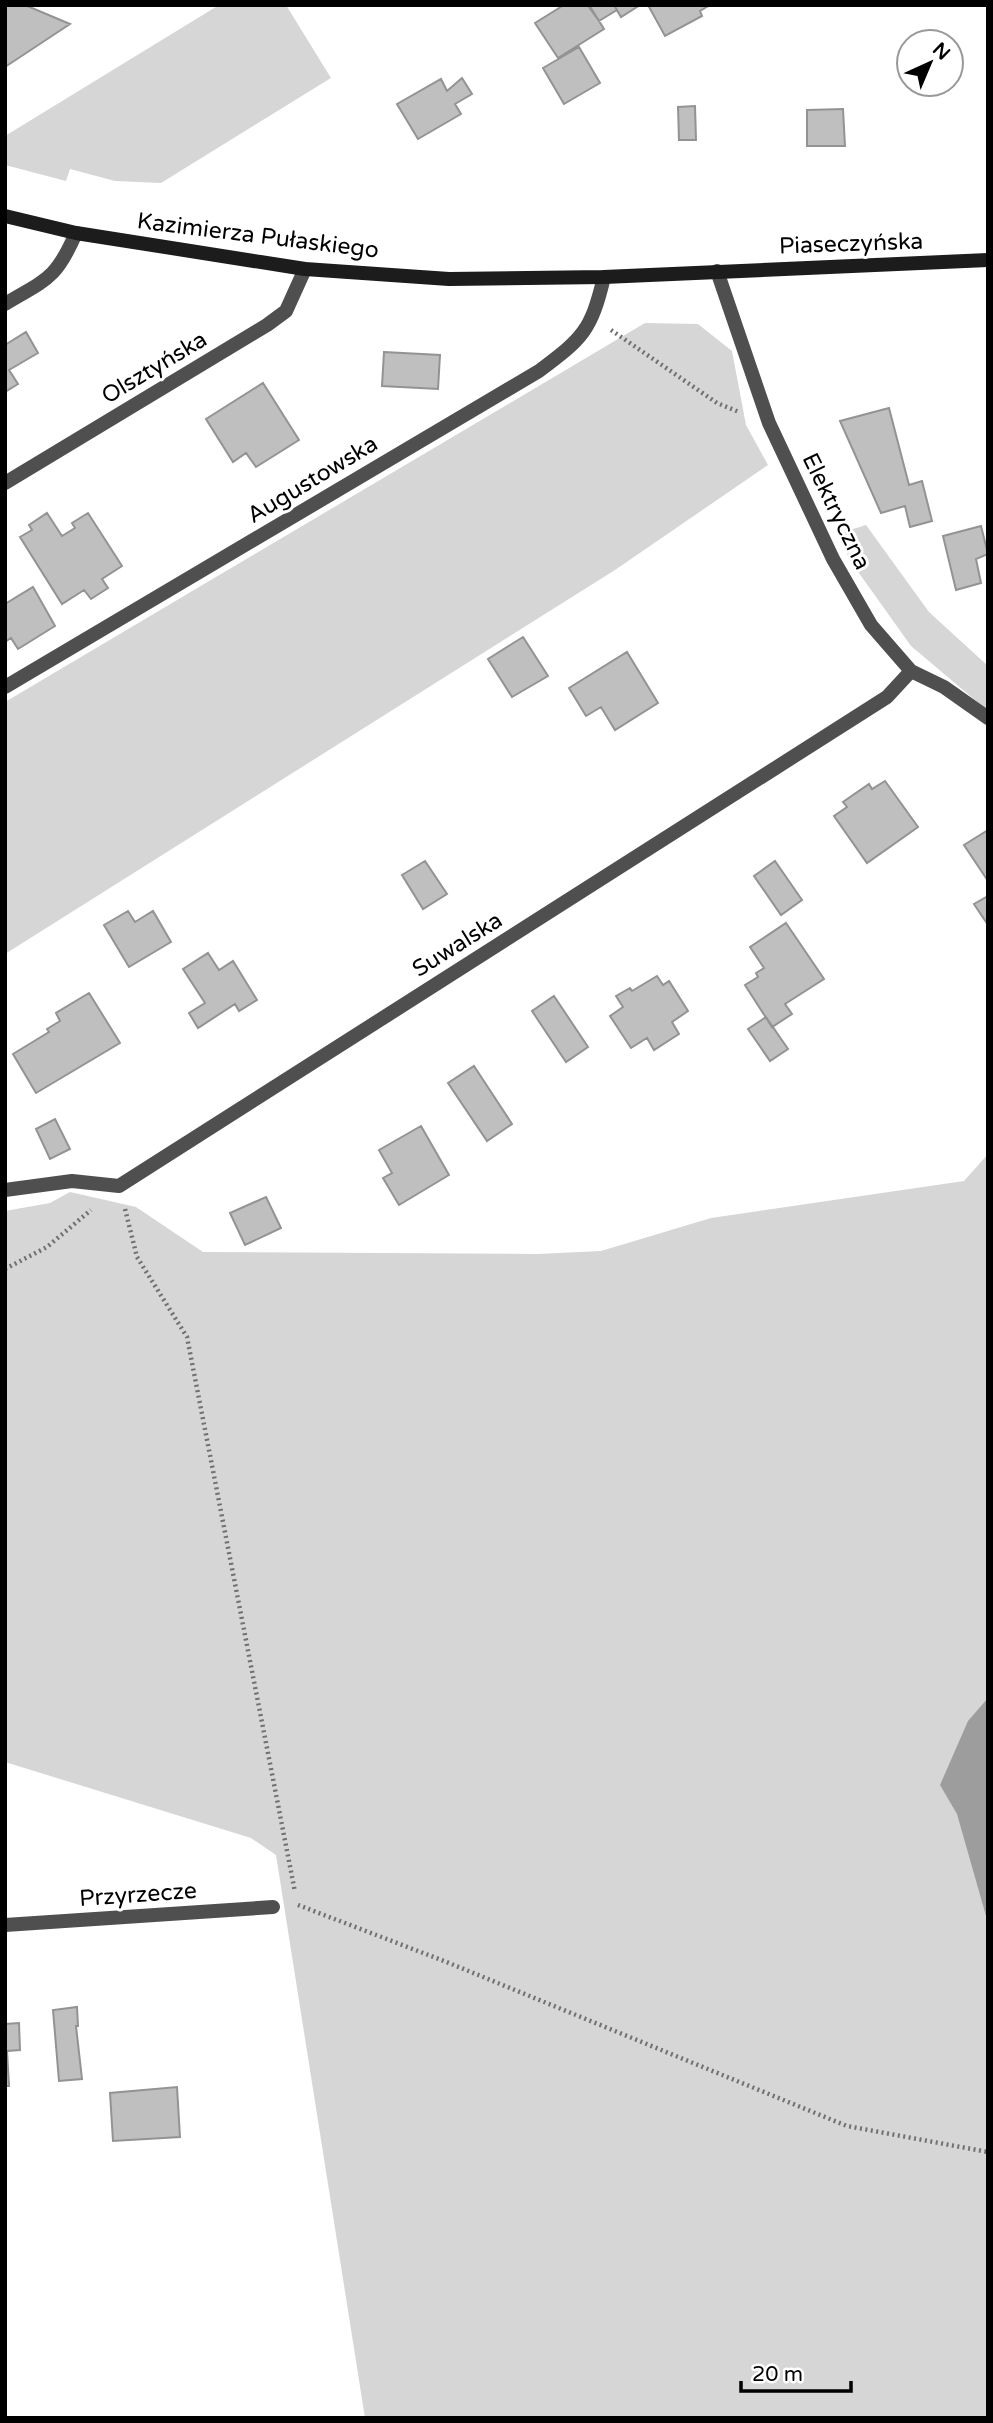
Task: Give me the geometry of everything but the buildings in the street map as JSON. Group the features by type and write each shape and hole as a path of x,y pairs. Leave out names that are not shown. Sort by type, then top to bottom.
{"main road":[{"name":"Kazimierza Pułaskiego","path":"5,216 76,233 305,269 449,279 604,277 717,271"},
{"name":"Piaseczyńska","path":"717,271 988,260"}],"street":[{"path":"5,304 54,274 62,265 76,233"},
{"name":"Olsztyńska","path":"5,483 267,326 286,311 305,269"},
{"name":"Elektryczna","path":"717,271 769,423 833,559 884,643 911,671 944,687 988,718"},
{"name":"Augustowska","path":"5,687 539,371 577,343 594,318 604,277"},
{"name":"Suwalska","path":"119,1186 887,697 911,671"},
{"path":"5,1190 72,1181 119,1186"},
{"name":"Przyrzecze","path":"5,1926 273,1907"}],"path":[{"path":"594,318 717,403 769,423"},
{"path":"5,1269 47,1247 119,1186 137,1257 187,1336 297,1905"},
{"path":"273,1907 297,1905 444,1961 847,2126 988,2152"}],"shaded area":[{"path":"219,5 286,5 331,78 161,183 115,181 70,169 66,181 5,165 5,136"},
{"path":"645,323 698,324 732,351 746,425 768,465 615,570 5,954 5,702"},
{"path":"866,525 929,612 988,666 988,711 911,646 849,559 840,533"},
{"path":"988,1154 988,2418 365,2418 276,1855 251,1838 5,1762 5,1211 50,1203 70,1192 136,1207 203,1252 538,1254 601,1251 711,1218 964,1181"},
{"path":"988,1698 988,1923 957,1814 940,1785 968,1721"}]}
